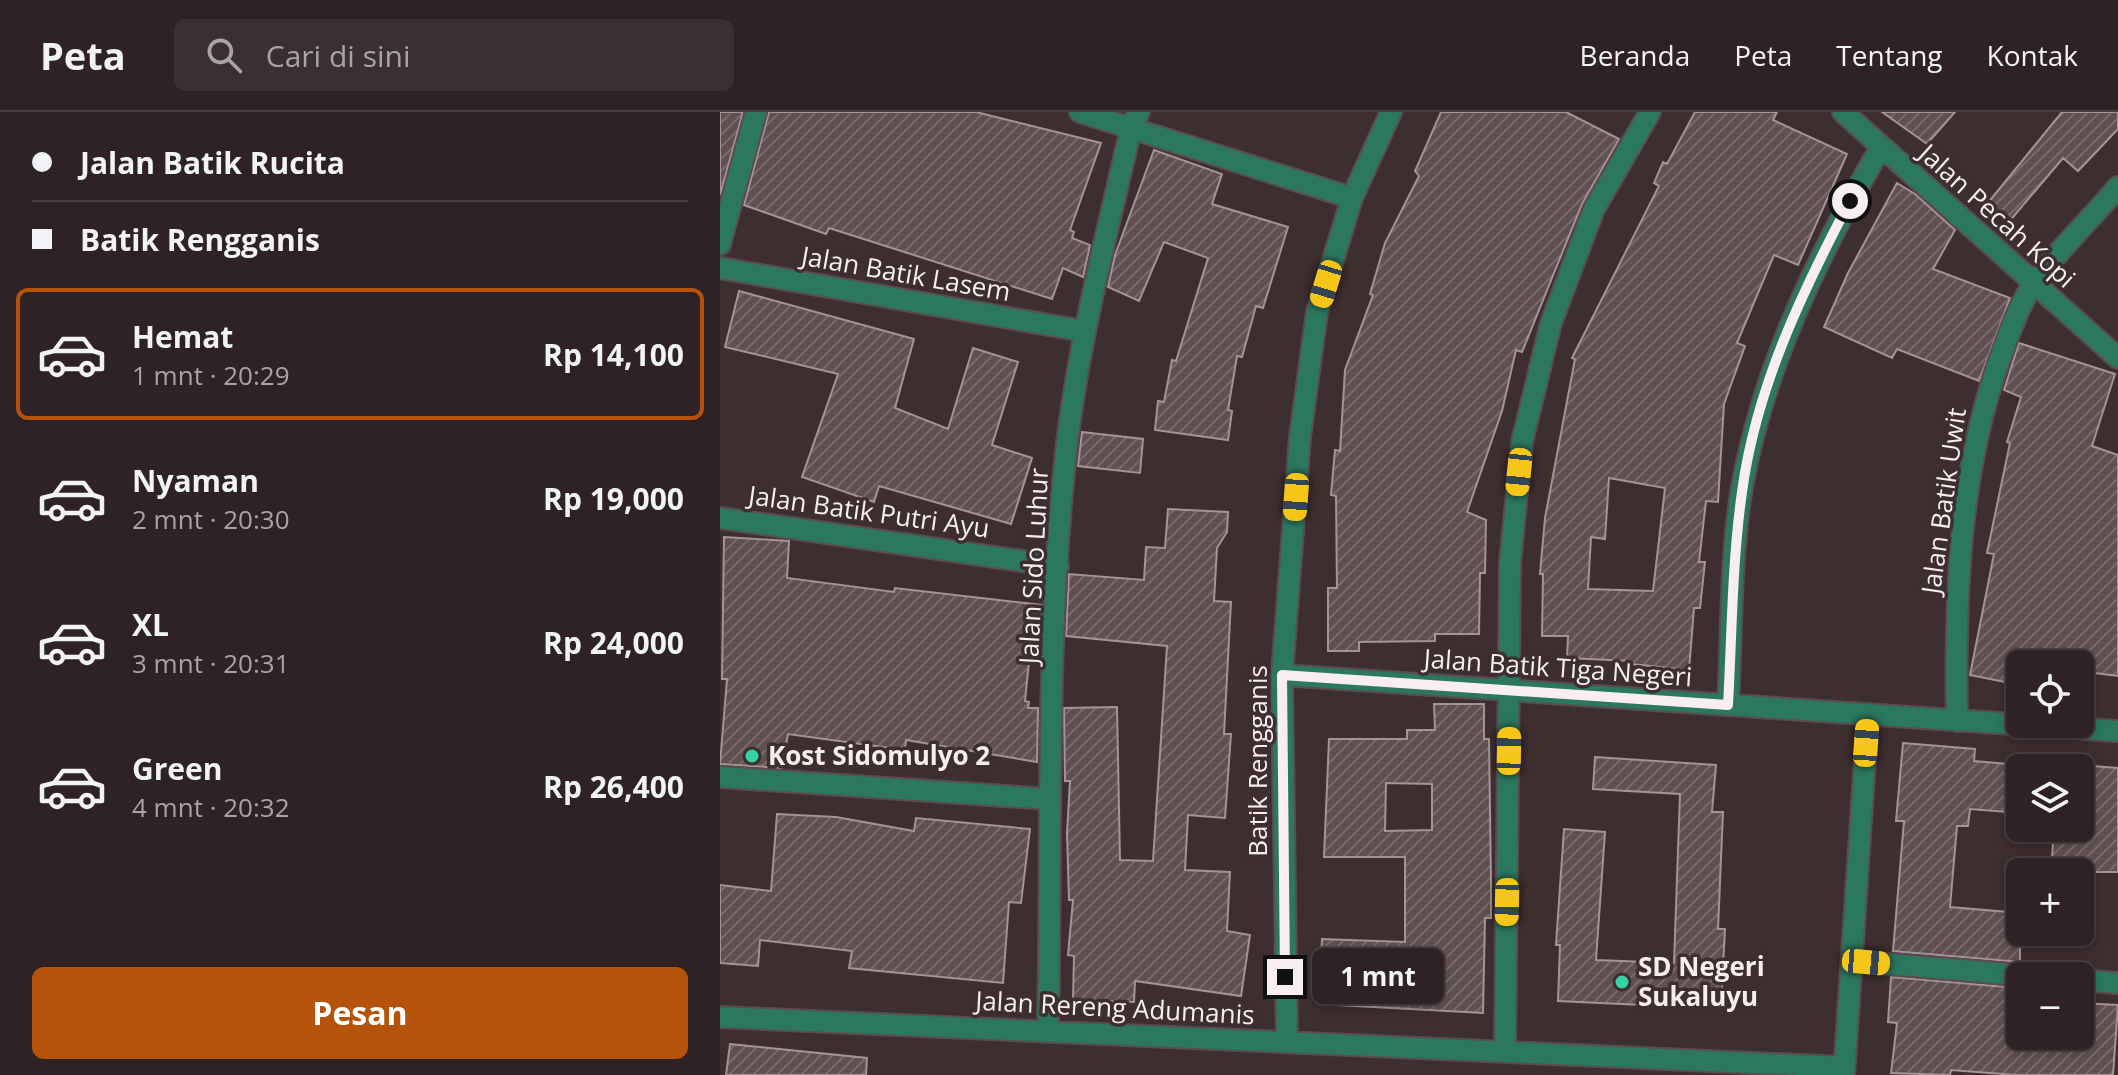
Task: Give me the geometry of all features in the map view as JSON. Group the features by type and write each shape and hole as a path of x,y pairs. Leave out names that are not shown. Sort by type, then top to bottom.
{"street":[{"path":"720,244 756,112"},
{"path":"1080,112 1135,120 1352,198"},
{"name":"Batik Rengganis","path":"1287,1042 1282,675 1300,437 1317,312 1352,198 1391,112"},
{"path":"1505,1051 1510,563 1522,442 1551,323 1594,209 1650,112"},
{"name":"Jalan Pecah Kopi","path":"1843,112 2118,358"},
{"name":"Jalan Sido Luhur","path":"1048,1031 1050,799 1058,566 1067,444 1084,331 1135,120"},
{"path":"1728,705 1736,546 1742,489 1756,425 1795,313 1825,247 1881,147"},
{"name":"Jalan Batik Uwit","path":"1957,721 1955,608 1970,471 1984,404 2010,330 2033,284 2118,187"},
{"name":"Jalan Batik Lasem","path":"720,268 1084,331"},
{"name":"Jalan Batik Putri Ayu","path":"720,518 1058,566"},
{"name":"Jalan Batik Tiga Negeri","path":"1282,675 2118,731"},
{"path":"1844,1071 1868,714"},
{"path":"720,777 1050,799"},
{"path":"1852,961 2006,974"},
{"path":"2094,981 2118,983"},
{"name":"Jalan Rereng Adumanis","path":"720,1017 1505,1051 1660,1067 1844,1071"}],"building":[{"path":"720,112 743,112 720,195"},
{"path":"769,112 976,112 1101,143 1070,230 1074,232 1072,238 1090,245 1083,277 1063,268 1052,299 829,228 826,234 744,205"},
{"path":"1441,112 1566,112 1619,139 1582,204 1522,352 1516,350 1502,411 1467,512 1486,520 1485,573 1480,573 1479,634 1435,634 1435,641 1359,642 1359,651 1328,651 1328,588 1337,588 1336,496 1331,495 1335,450 1340,451 1345,370 1373,295 1370,294 1385,243 1419,176 1415,171"},
{"path":"1695,112 1777,112 1773,120 1847,154 1798,265 1774,255 1737,343 1745,346 1724,404 1718,502 1706,501 1699,562 1705,562 1700,608 1694,608 1689,670 1631,664 1631,661 1567,658 1568,636 1542,636 1543,574 1540,574 1545,518 1575,359 1572,358 1659,186 1654,183 1663,162 1667,164","holes":["1609,478 1665,488 1653,591 1588,589 1591,537 1605,539"]},
{"path":"1882,112 1955,112 1927,144"},
{"path":"2062,112 2118,112 2118,129 2078,171 2063,158 2008,223 1987,204"},
{"path":"1154,150 1222,174 1212,204 1288,227 1263,308 1256,306 1242,357 1237,356 1228,410 1232,411 1228,440 1155,430 1158,401 1164,402 1172,360 1176,361 1208,258 1164,242 1139,301 1108,287 1115,255"},
{"path":"1897,183 1915,194 1955,230 1933,269 2010,298 1979,381 1897,349 1892,358 1824,327 1848,273"},
{"path":"739,291 914,339 895,408 948,429 973,348 1018,362 992,445 1032,458 1011,524 879,486 874,502 802,477 838,374 725,347"},
{"path":"2019,343 2115,374 2092,446 2118,455 2118,676 2094,673 2094,650 2006,650 2006,682 1970,675 1994,554 1987,553 2010,443 2007,442 2021,397 2004,390"},
{"path":"1082,432 1143,439 1140,473 1078,466"},
{"path":"1168,509 1228,512 1227,532 1217,548 1214,601 1231,602 1224,734 1231,734 1225,818 1188,815 1185,870 1230,872 1227,931 1250,935 1241,996 1135,981 1134,1002 1073,1000 1074,956 1068,955 1073,900 1069,900 1067,833 1070,781 1065,781 1064,708 1117,707 1120,860 1153,861 1167,646 1066,636 1069,574 1144,580 1146,547 1165,548"},
{"path":"724,537 789,541 787,578 894,592 895,588 1042,605 1041,634 1032,633 1025,701 1029,702 1028,708 1038,708 1037,762 906,740 905,750 788,734 782,768 720,764 727,679 722,679"},
{"path":"1434,704 1484,704 1484,739 1489,739 1491,918 1485,918 1483,1013 1319,1004 1322,939 1405,942 1405,857 1324,857 1329,739 1407,739 1407,730 1435,730","holes":["1386,783 1432,784 1432,830 1385,831"]},
{"path":"1903,743 1975,749 1974,761 2006,764 2006,812 1970,809 1968,826 1957,826 1950,907 2006,912 2006,946 2020,946 2020,962 1893,951 1904,821 1896,821"},
{"path":"1595,757 1716,765 1712,812 1723,812 1718,929 1725,929 1721,1005 1684,1003 1684,1007 1558,1001 1560,945 1556,945 1564,829 1605,832 1596,960 1674,963 1680,794 1593,789"},
{"path":"2094,766 2118,768 2118,872 2094,872 2094,858 2052,858 2053,842 2094,842"},
{"path":"777,814 836,817 914,831 916,818 1030,829 1021,903 1009,902 1003,983 849,968 852,951 760,940 758,966 720,963 720,885 771,891"},
{"path":"1891,977 2006,987 2006,1050 2094,1050 2094,1004 2118,1005 2113,1075 2016,1075 1951,1070 1950,1075 1891,1073 1897,1023 1888,1022"},
{"path":"730,1044 867,1058 866,1075 726,1075"}],"place":[{"name":"Kost Sidomulyo 2","path":"752,756"},
{"name":"SD Negeri Sukaluyu","path":"1622,982"}],"route":[{"path":"1285,977 1282,675 1728,705 1736,546 1742,489 1756,425 1795,313 1850,201"}]}
